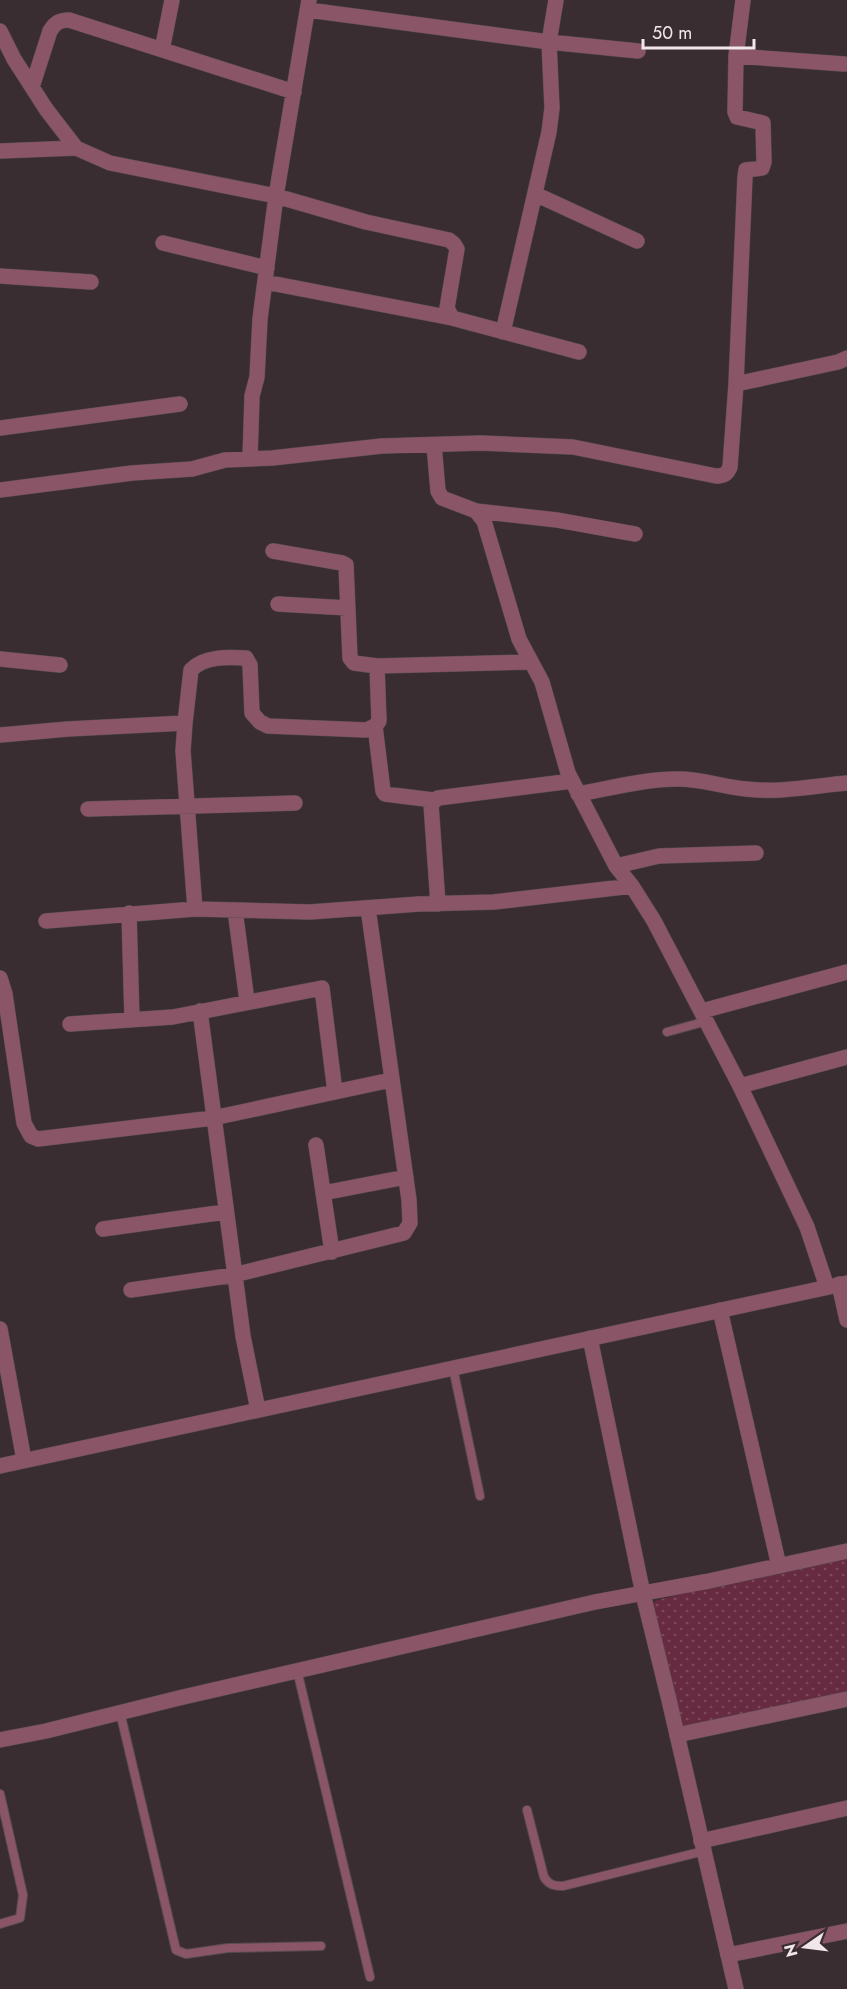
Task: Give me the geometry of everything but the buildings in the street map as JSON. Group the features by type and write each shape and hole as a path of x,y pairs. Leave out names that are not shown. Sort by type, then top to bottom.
{"street":[{"path":"162,50 172,0"},
{"path":"503,332 551,120 549,42 555,0"},
{"path":"0,490 132,473 192,469 225,460 382,446 481,443 573,447 722,476 730,467 745,177 746,170 762,168 765,140 763,123 737,117 735,112 736,56 743,0"},
{"path":"250,459 250,413 257,377 258,338 276,196 309,5 549,42 638,51"},
{"path":"32,87 50,31 60,20 69,20 294,92"},
{"path":"0,31 14,59 46,109 76,148"},
{"path":"736,56 844,64"},
{"path":"0,151 76,148 110,163 276,196 366,222 431,234 448,240 457,249 447,308 452,318"},
{"path":"535,194 638,241"},
{"path":"163,243 266,275 452,318 579,352"},
{"path":"0,276 91,282"},
{"path":"736,384 838,362 847,358"},
{"path":"0,428 180,404"},
{"path":"434,445 438,491 442,498 476,511 557,520 635,534"},
{"path":"476,511 484,521 519,639 542,682 560,749 575,787 616,866 654,921 740,1086 807,1227 838,1285 847,1320"},
{"path":"273,551 342,563 346,566 350,658 354,663 377,666 531,662"},
{"path":"278,604 348,608"},
{"path":"195,909 183,751 191,670 200,662 246,658 250,664 252,713 260,722 268,726 366,730 375,726 379,721 377,666"},
{"path":"0,659 60,665"},
{"path":"0,735 80,728 185,723"},
{"path":"375,726 385,794 433,800 678,779 698,780 754,790 847,783"},
{"path":"433,800 431,804 438,904"},
{"path":"88,809 295,803"},
{"path":"616,866 659,855 756,853"},
{"path":"46,921 195,909 310,912 494,902 632,886"},
{"path":"131,1290 234,1275 404,1233 410,1223 406,1177 368,908"},
{"path":"235,910 247,1001"},
{"path":"129,913 132,1020"},
{"path":"704,1016 847,972"},
{"path":"0,978 5,994 24,1123 31,1136 38,1139 213,1118 391,1080"},
{"path":"70,1024 172,1017 321,988 335,1092"},
{"path":"200,1011 234,1275 243,1336 258,1410"},
{"path":"740,1086 847,1057"},
{"path":"316,1144 332,1251"},
{"path":"323,1193 406,1177"},
{"path":"103,1229 225,1212"},
{"path":"0,1466 838,1285"},
{"path":"720,1310 779,1566"},
{"path":"0,1329 24,1460"},
{"path":"590,1338 643,1594 736,1989"},
{"path":"0,1740 595,1602 847,1551"},
{"path":"677,1735 847,1699"},
{"path":"703,1846 847,1808"},
{"path":"728,1955 847,1931"}],"lane":[{"path":"667,1032 704,1016"},
{"path":"453,1368 480,1496"},
{"path":"297,1670 370,1977"},
{"path":"120,1712 176,1950 186,1954 228,1948 321,1946"},
{"path":"0,1794 23,1895 20,1918 0,1924"},
{"path":"527,1810 544,1877 554,1886 563,1886 703,1846"}],"shaded area":[{"path":"847,1559 847,1693 686,1729 681,1723 651,1605 657,1600 677,1595"}]}
